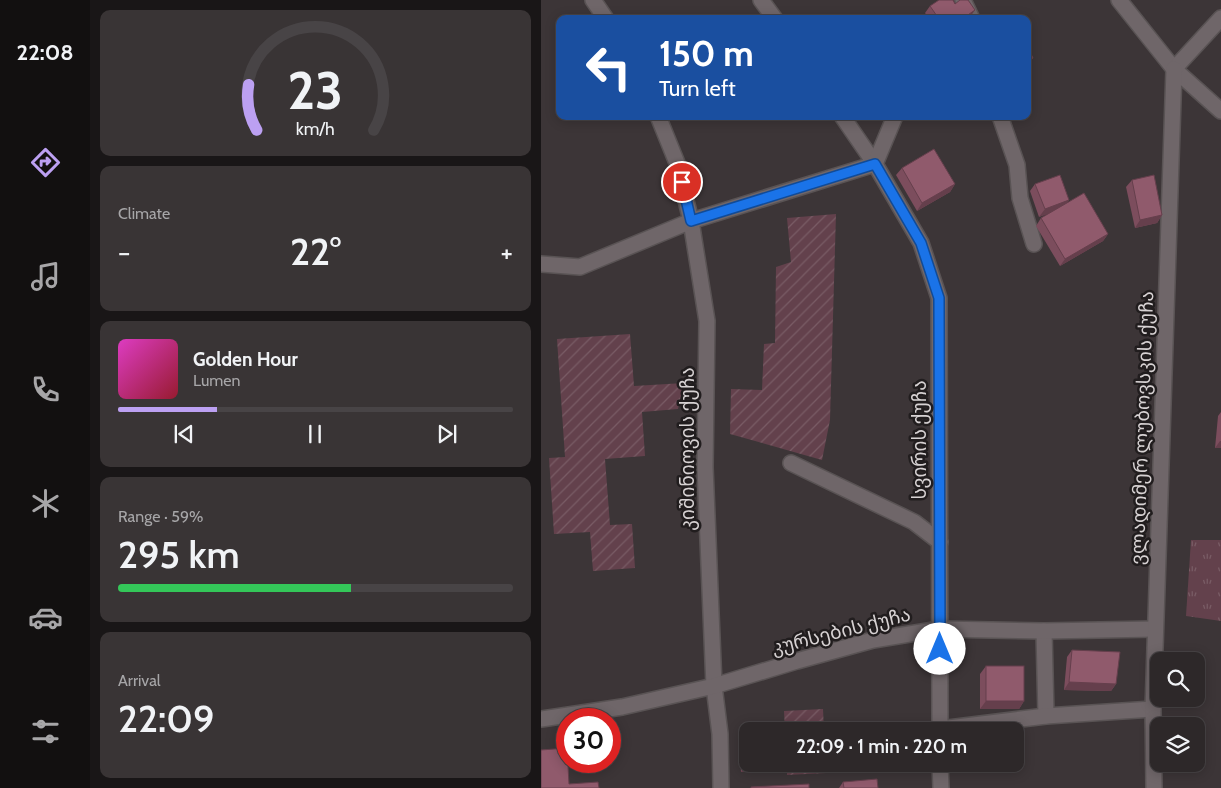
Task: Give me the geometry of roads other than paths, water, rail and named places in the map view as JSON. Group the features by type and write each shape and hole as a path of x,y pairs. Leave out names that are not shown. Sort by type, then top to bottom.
{"street":[{"path":"593,0 603,15"},
{"path":"761,0 772,15"},
{"path":"963,0 970,15"},
{"path":"1119,0 1174,69 1221,111"},
{"path":"1174,69 1221,18"},
{"name":"ვლადიმერ ლუბოვსკის ქუჩა","path":"1154,788 1155,629 1174,69"},
{"name":"კიშინიოვის ქუჩა","path":"660,120 677,163 691,221 707,321 705,467 714,686 720,734 721,788"},
{"name":"სვირის ქუჩა","path":"845,120 875,164 921,243 939,298 940,722"},
{"path":"541,264 580,267 691,221 875,164 893,120"},
{"path":"1001,120 1017,165 1020,198 1034,244"},
{"path":"791,463 914,522 940,542"},
{"name":"კურსების ქუჩა","path":"541,719 622,707 714,686 873,640 940,629 1044,631 1155,629"},
{"path":"1044,631 1046,716"},
{"path":"1001,722 1046,716 1153,709"},
{"path":"940,772 941,788"}]}
